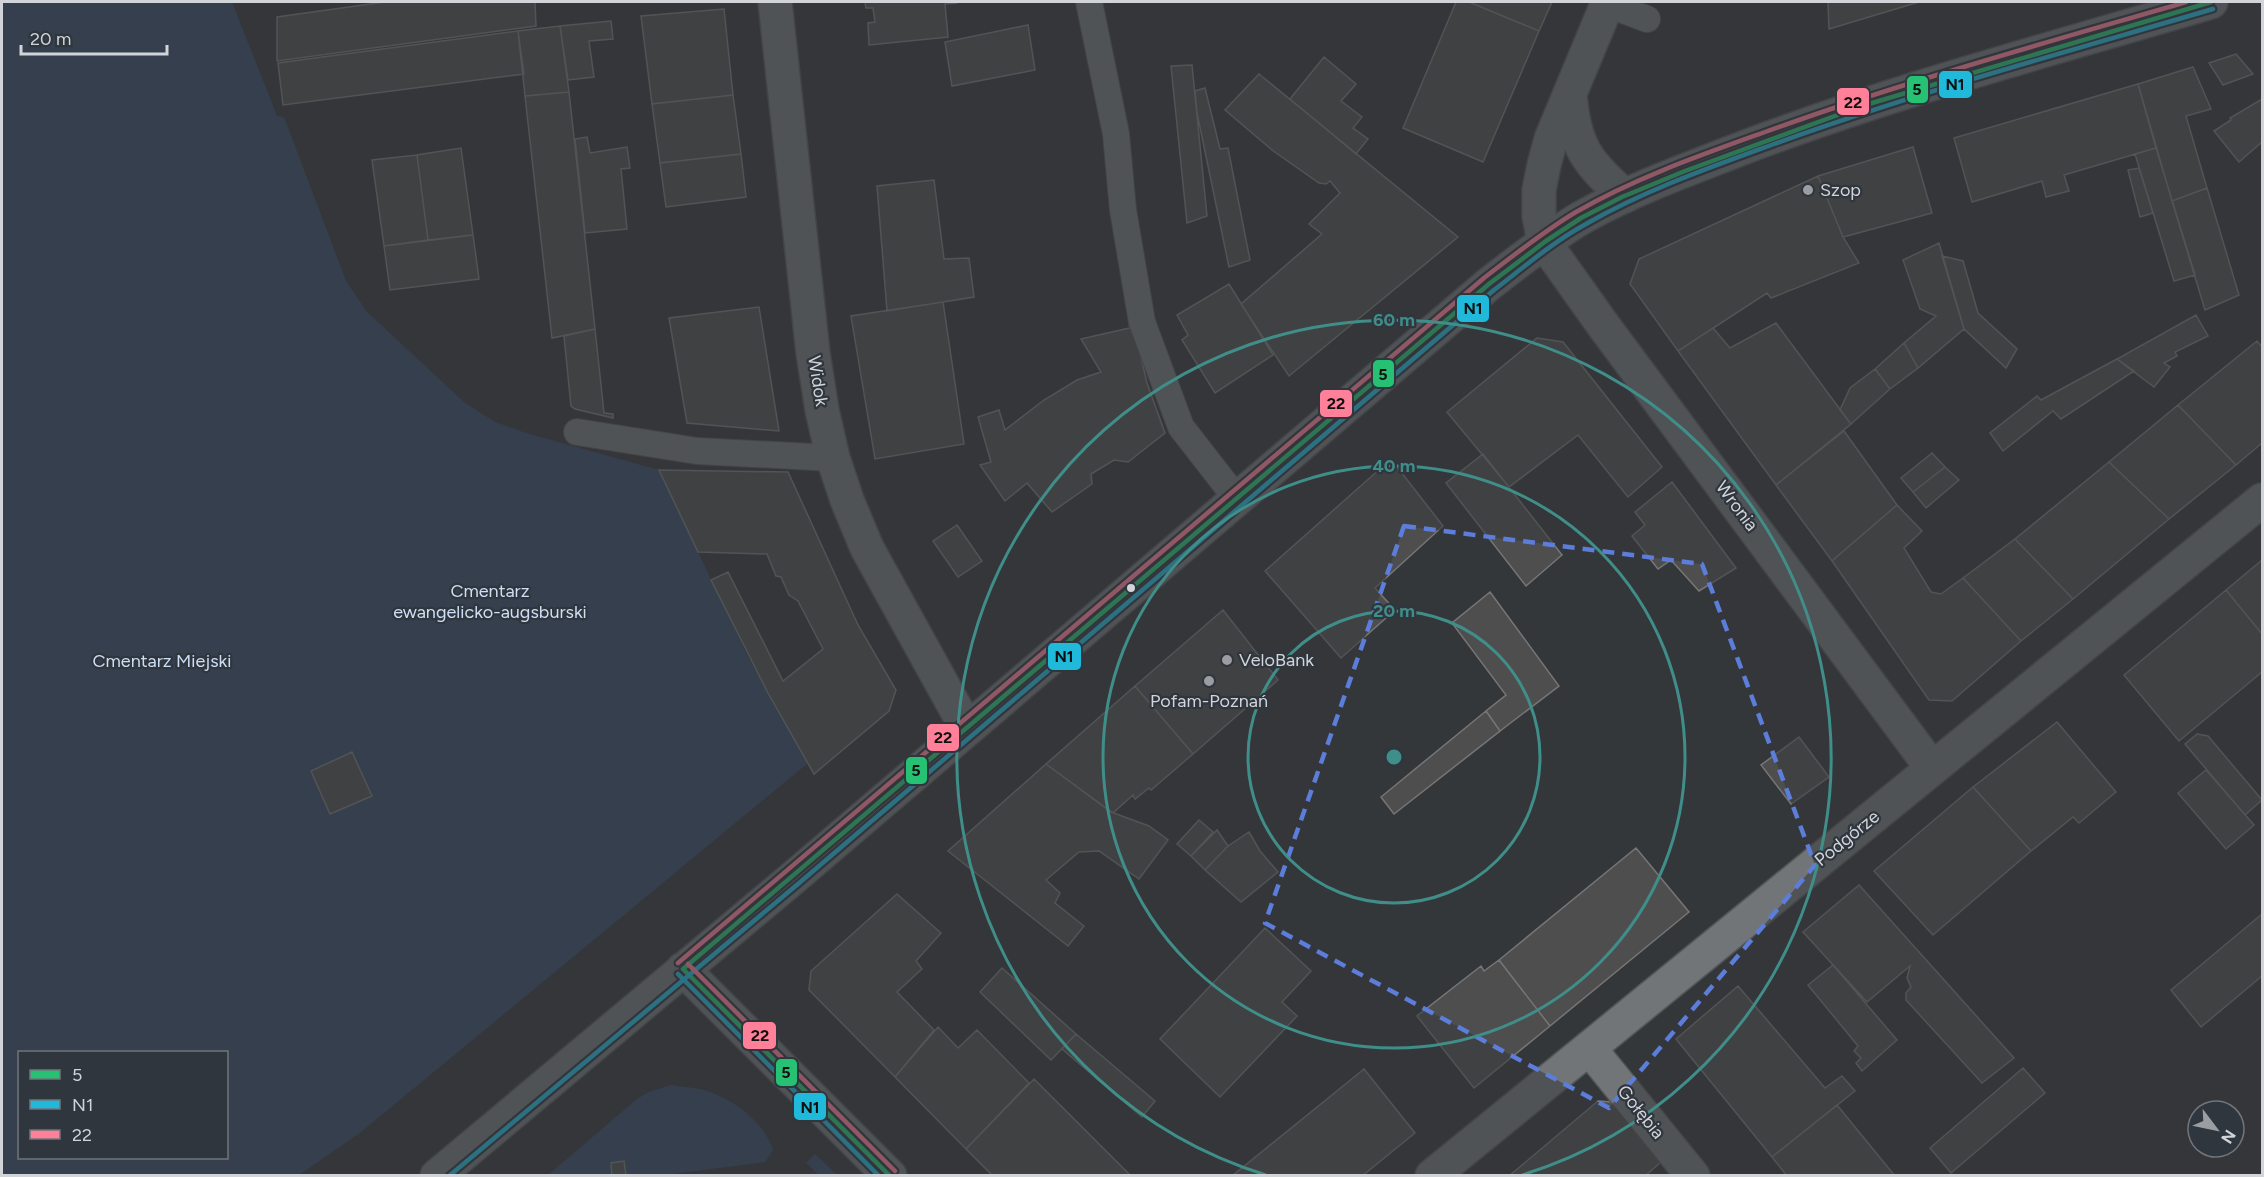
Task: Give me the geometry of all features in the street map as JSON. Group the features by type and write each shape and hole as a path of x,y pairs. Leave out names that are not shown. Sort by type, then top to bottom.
{"street":[{"name":"Widok","path":"776,2 813,353 822,410 833,458 867,548 967,729"},
{"path":"437,1176 967,729 1489,284 1544,242 1582,218 1625,196 1697,166 1881,100 2211,2"},
{"path":"1544,242 1539,216 1539,190 1544,165 1551,139 1607,3"},
{"path":"1570,94 1572,120 1587,158 1601,175 1625,196"},
{"name":"Wronia","path":"1544,242 1932,768"},
{"name":"Podgórze","path":"1432,1176 2262,500"},
{"path":"683,969 890,1176"},
{"name":"Gołębia","path":"1589,1048 1693,1176"}],"lane":[{"path":"1089,2 1116,134 1123,210 1142,322 1181,427 1237,499"},
{"path":"1607,3 1647,19"},
{"path":"577,432 697,451 833,458"}],"highlighted area":[{"path":"1404,526 1702,564 1815,865 1609,1108 1265,923"}],"green space":[{"path":"2,2 232,2 277,116 284,117 346,281 367,312 465,403 495,422 526,433 659,470 747,655 808,763 361,1132 299,1175 2,1176"},
{"path":"671,1085 710,1092 744,1110 762,1129 773,1150 765,1162 664,1175 626,1175 624,1161 611,1163 612,1175 547,1176 637,1099 649,1092"},
{"path":"815,1154 837,1175 819,1175 806,1163"}],"building":[{"path":"385,2 535,2 536,26 277,61 277,17"},
{"path":"865,2 957,3 945,4 948,37 869,45 868,23 875,22 873,8 866,8"},
{"path":"1456,2 1469,2 1539,31 1483,162 1403,128"},
{"path":"1469,2 1552,2 1539,31"},
{"path":"1828,2 1919,2 1829,29"},
{"path":"724,9 733,95 652,104 641,16"},
{"path":"611,21 613,39 589,41 594,77 568,80 560,26"},
{"path":"1028,25 1035,70 952,86 945,42"},
{"path":"560,26 569,92 525,96 518,31"},
{"path":"518,31 524,74 283,105 278,63"},
{"path":"2236,54 2253,74 2223,85 2209,63"},
{"path":"1324,57 1356,84 1341,101 1362,117 1353,128 1368,139 1356,154 1290,99"},
{"path":"1192,65 1207,216 1187,223 1171,66"},
{"path":"2193,67 2211,109 2186,116 2207,188 2172,201 2138,84"},
{"path":"1259,74 1458,237 1289,376 1241,304 1322,234 1309,224 1340,193 1330,181 1326,184 1319,183 1272,150 1225,110"},
{"path":"2138,84 2156,148 2064,175 2069,191 2046,197 2042,181 1972,202 1954,138"},
{"path":"1205,88 1220,149 1228,148 1250,260 1229,267 1197,113 1195,91"},
{"path":"569,92 595,329 552,338 525,96"},
{"path":"733,95 741,154 660,163 652,104"},
{"path":"2262,99 2262,142 2239,162 2214,131 2231,120 2230,118"},
{"path":"587,137 590,153 627,147 630,168 621,169 627,229 585,233 575,139"},
{"path":"1913,147 1932,213 1843,237 1818,176"},
{"path":"461,148 473,235 428,240 417,155"},
{"path":"2156,148 2195,275 2174,281 2135,154"},
{"path":"741,154 746,197 666,207 660,163"},
{"path":"417,155 428,240 384,246 372,160"},
{"path":"2139,168 2153,213 2140,217 2128,170"},
{"path":"1818,176 1843,237 1859,263 1771,298 1767,293 1678,351 1630,284 1639,259"},
{"path":"934,180 944,259 969,258 974,297 887,311 877,186"},
{"path":"2207,188 2239,295 2205,310 2172,201"},
{"path":"473,235 479,279 390,290 384,246"},
{"path":"1939,243 1964,329 1918,368 1904,343 1936,316 1920,309 1903,260"},
{"path":"1942,256 1963,261 1978,313 2017,349 2006,368 1964,329"},
{"path":"1229,284 1273,355 1215,393 1182,340 1188,335 1177,315"},
{"path":"943,302 964,444 875,459 851,316"},
{"path":"759,307 779,431 687,423 669,318"},
{"path":"2196,315 2208,336 2175,352 2177,356 2164,363 2170,367 2154,387 2117,359"},
{"path":"1776,323 1851,424 1776,485 1678,351 1713,328 1730,348"},
{"path":"1134,327 1147,383 1165,433 1128,462 1114,460 1091,474 1092,484 1052,512 1027,483 1005,501 980,465 991,462 978,417 999,410 1005,430 1044,400 1077,380 1101,372 1081,339"},
{"path":"595,329 604,413 613,414 613,418 571,406 564,336"},
{"path":"1537,338 1563,342 1662,467 1628,497 1578,435 1509,487 1447,412"},
{"path":"2257,341 2262,347 2262,443 2236,465 2178,405"},
{"path":"1904,343 1918,368 1890,389 1875,369"},
{"path":"2117,359 2134,371 2061,419 2053,411 2003,451 1990,433 2037,396 2041,400"},
{"path":"1875,369 1890,389 1851,424 1840,410 1850,388"},
{"path":"2178,405 2236,465 2169,519 2109,462"},
{"path":"1844,431 1897,505 1832,561 1776,485"},
{"path":"1932,453 1945,467 1913,492 1901,478"},
{"path":"1483,454 1562,555 1526,586 1446,483"},
{"path":"1391,459 1443,526 1375,588 1395,610 1341,658 1265,571"},
{"path":"2109,462 2169,519 2073,599 2015,539"},
{"path":"1945,467 1959,480 1926,508 1913,492"},
{"path":"659,470 788,472 858,625 896,690 889,711 814,774 768,693 711,580 728,572 783,681 823,649 798,601 789,595 781,577 776,576 767,554 698,552"},
{"path":"1672,482 1736,568 1699,591 1671,560 1658,569 1632,536 1645,525 1635,512"},
{"path":"1897,505 1922,531 1904,548 1931,592 1941,594 1963,578 2021,641 1952,701 1929,700 1832,561"},
{"path":"957,525 982,561 958,577 933,541"},
{"path":"2015,539 2073,599 2021,641 1963,578"},
{"path":"2262,560 2262,634 2226,590"},
{"path":"2226,590 2262,634 2262,672 2179,741 2124,675"},
{"path":"1490,592 1559,686 1500,731 1486,711 1506,695 1452,623"},
{"path":"1223,610 1278,680 1193,754 1135,686"},
{"path":"1135,686 1193,754 1151,790 1149,788 1135,799 1133,795 1113,813 1046,764"},
{"path":"1486,711 1500,731 1394,814 1381,797"},
{"path":"2057,722 2116,792 2079,823 2073,817 2031,851 1973,787"},
{"path":"2197,734 2208,736 2262,800 2245,815 2185,744"},
{"path":"1799,737 1829,777 1791,804 1761,765"},
{"path":"352,752 372,796 330,814 311,771"},
{"path":"1046,764 1111,812 1149,826 1168,840 1139,879 1099,851 1079,852 1046,880 1060,893 1055,903 1084,926 1068,946 948,851"},
{"path":"2206,770 2254,825 2226,849 2178,793"},
{"path":"1973,787 2031,851 1933,935 1874,871"},
{"path":"1199,820 1213,832 1191,856 1177,844"},
{"path":"1217,830 1228,846 1205,870 1191,856"},
{"path":"1249,832 1260,851 1278,872 1241,902 1205,870 1228,846"},
{"path":"1636,848 1689,912 1550,1026 1499,960"},
{"path":"1859,885 2014,1058 1982,1083 1906,1000 1906,993 1911,987 1907,978 1910,966 1867,1002 1803,932"},
{"path":"897,894 941,933 916,961 922,969 897,992 934,1030 895,1077 809,990 811,971"},
{"path":"2262,914 2262,976 2201,1027 2171,990"},
{"path":"1265,928 1311,971 1282,1002 1297,1016 1220,1097 1160,1039"},
{"path":"1499,960 1550,1026 1474,1088 1417,1016 1481,966 1484,971"},
{"path":"1833,965 1897,1040 1862,1071 1856,1063 1861,1058 1854,1051 1858,1046 1808,985"},
{"path":"1002,968 1076,1034 1051,1060 980,992"},
{"path":"1738,986 1825,1088 1842,1076 1855,1091 1772,1157 1676,1039"},
{"path":"938,1027 958,1048 977,1030 1029,1083 966,1149 895,1077"},
{"path":"1076,1034 1155,1101 1142,1117 1062,1049"},
{"path":"2023,1068 2045,1093 1951,1173 1930,1148"},
{"path":"1364,1069 1415,1133 1362,1176 1232,1176"},
{"path":"1034,1079 1131,1176 993,1176 966,1149"},
{"path":"1598,1101 1612,1102 1661,1162 1645,1176 1509,1176"},
{"path":"1837,1105 1895,1176 1787,1176 1772,1157"},
{"path":"624,1161 626,1176 612,1176 611,1163"}],"transit line":[{"name":"22","path":"678,963 1484,278 1564,219 1621,188 1669,168 1817,114 1974,64 2186,2"},
{"name":"5","path":"683,969 1489,284 1581,218 1622,197 1685,171 1862,106 2211,2"},
{"name":"N1","path":"449,1176 798,884 1494,290 1574,231 1608,212 1702,170 1828,125 1937,90 2213,9"},
{"name":"22","path":"688,964 895,1171"},
{"name":"5","path":"683,969 890,1176"},
{"name":"N1","path":"678,974 879,1176"}],"place":[{"name":"Szop","path":"1808,190"},
{"name":"VeloBank","path":"1227,660"},
{"name":"Pofam-Poznań","path":"1209,681"}],"park label":[{"name":"Cmentarz ewangelicko-augsburski","path":"490,601"},
{"name":"Cmentarz Miejski","path":"162,661"}]}
